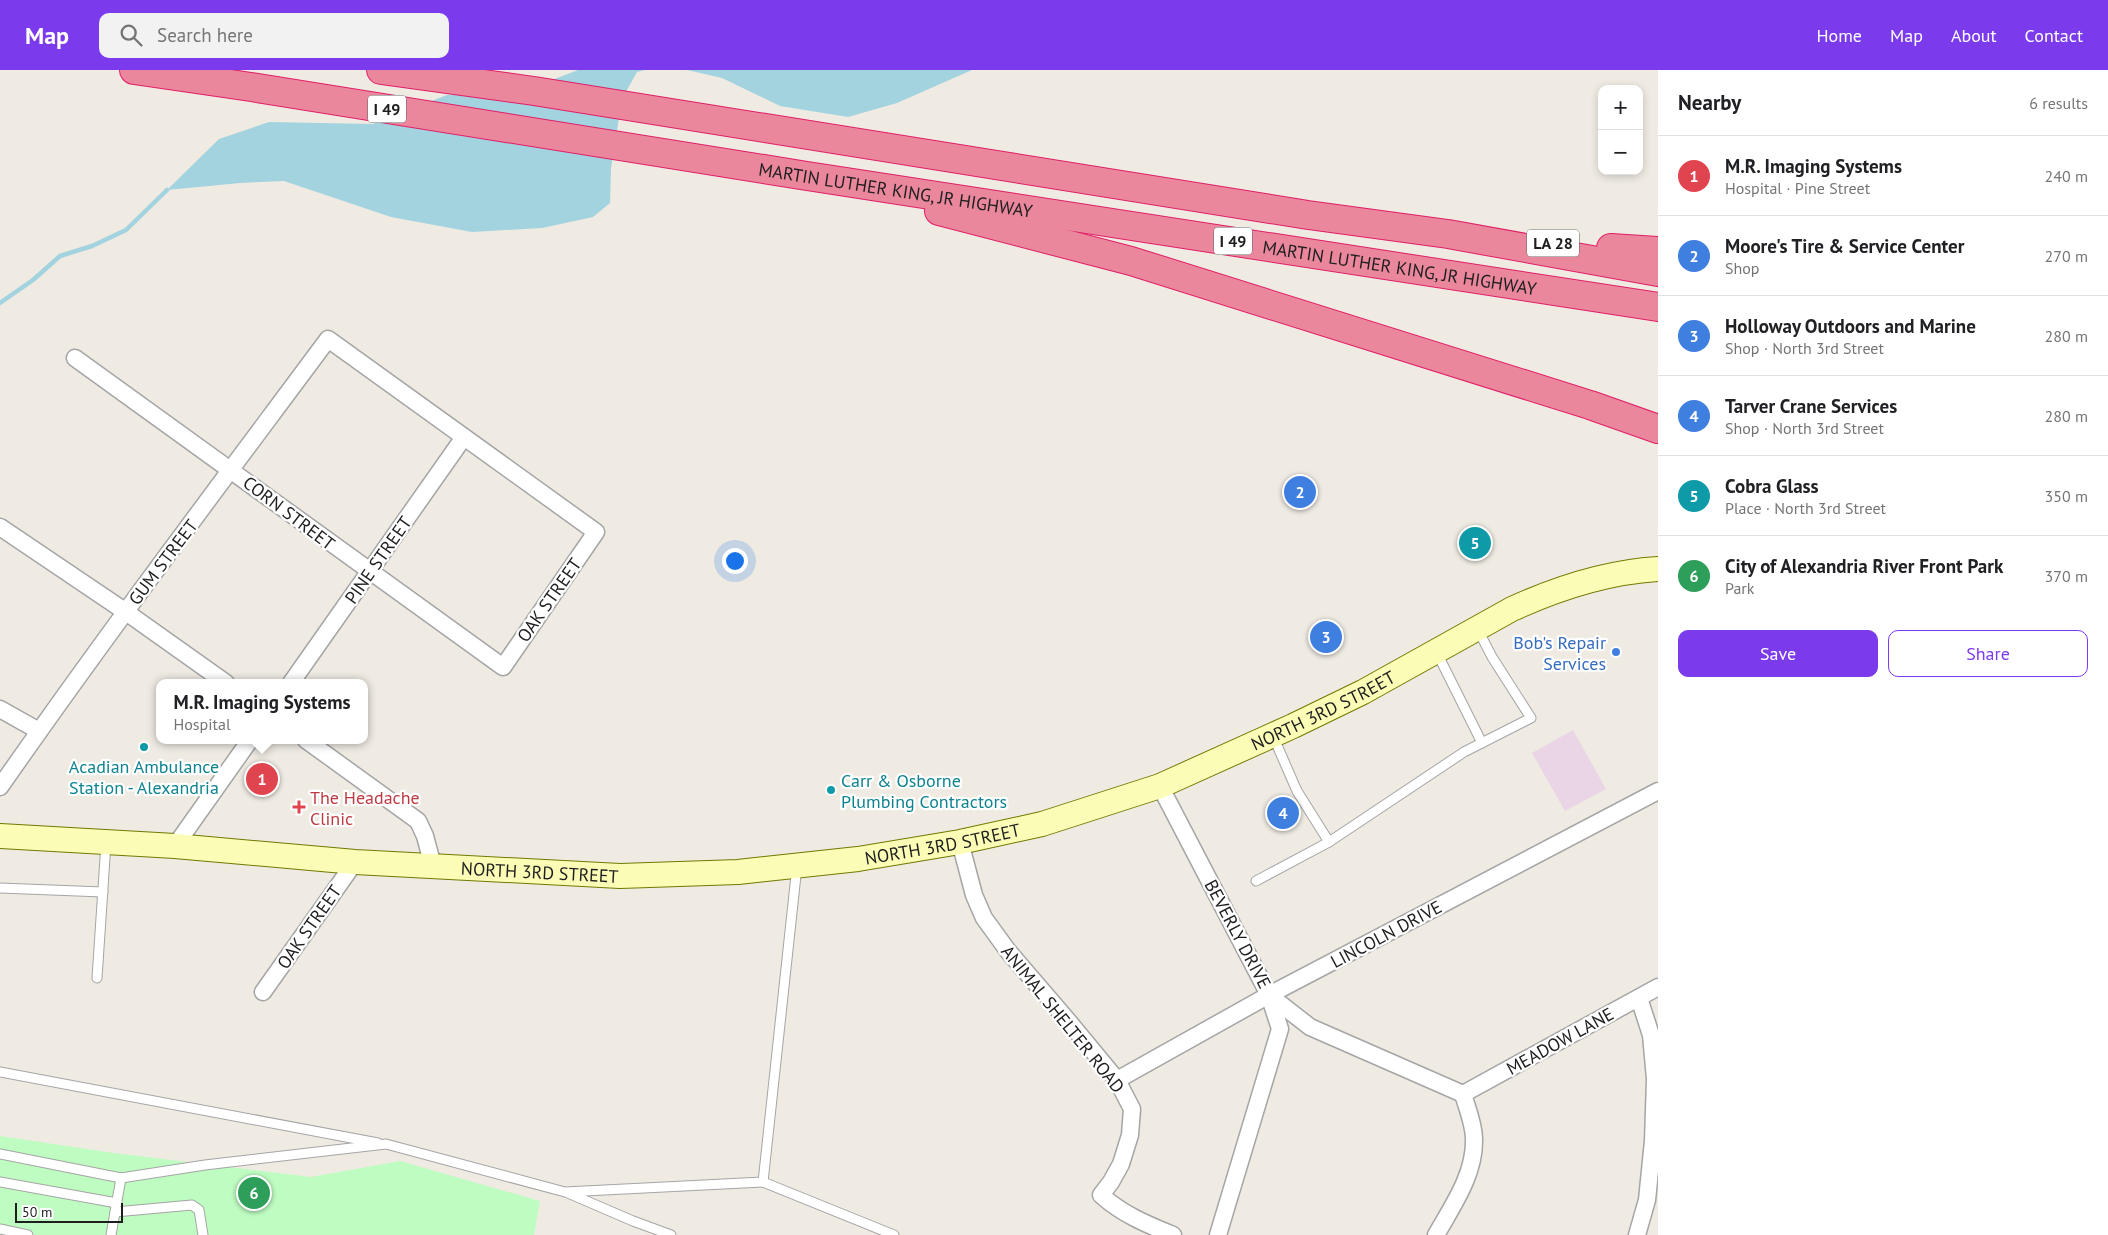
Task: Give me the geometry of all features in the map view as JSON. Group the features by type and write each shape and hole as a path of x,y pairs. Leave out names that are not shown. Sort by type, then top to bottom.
{"highway":[{"name":"MARTIN LUTHER KING, JR HIGHWAY","path":"134,70 1658,307"},
{"name":"MARTIN LUTHER KING, JR HIGHWAY","path":"381,70 534,91 1298,213 1448,234 1658,272"},
{"path":"440,70 534,91"},
{"path":"807,176 1131,262 1590,405 1658,429"},
{"name":"LA 28","path":"1448,234 1658,252"}],"main road":[{"name":"NORTH 3RD STREET","path":"0,836 175,846 355,862 620,876 738,872 858,860 960,842 1042,824 1160,786 1272,736 1363,692 1512,609 1567,586 1626,573 1658,569"}],"street":[{"name":"GUM STREET","path":"0,787 126,612 328,339 464,437"},
{"name":"CORN STREET","path":"75,358 503,668"},
{"name":"OAK STREET","path":"464,437 596,532 503,668"},
{"name":"PINE STREET","path":"294,679 464,437"},
{"path":"0,527 126,612 220,679"},
{"path":"0,708 39,731"},
{"path":"175,846 247,744"},
{"path":"312,744 418,821 425,836 433,866"},
{"name":"BEVERLY DRIVE","path":"1160,786 1269,995 1310,1027 1463,1094"},
{"name":"LINCOLN DRIVE","path":"1116,1080 1269,995 1658,791"},
{"name":"ANIMAL SHELTER ROAD","path":"960,842 974,895 984,918 1008,951 1116,1080 1132,1109 1130,1134 1121,1164 1112,1182 1101,1194 1115,1207 1134,1219 1172,1235"},
{"name":"OAK STREET","path":"263,992 355,862"},
{"name":"MEADOW LANE","path":"1463,1094 1658,987"},
{"path":"1218,1235 1280,1029 1269,995"},
{"path":"1637,1235 1647,1200 1653,1141 1655,1079 1651,1035 1639,998"},
{"path":"1436,1235 1460,1193 1471,1166 1474,1138 1463,1094"}],"lane":[{"path":"1256,881 1329,842 1464,752 1531,718 1492,656 1477,628"},
{"path":"1436,651 1482,743"},
{"path":"1272,736 1297,791 1329,842"},
{"path":"97,978 106,842"},
{"path":"763,1182 797,866"},
{"path":"0,888 103,892"},
{"path":"0,1072 386,1144 565,1192 671,1235"},
{"path":"0,1154 121,1178 205,1164 386,1144"},
{"path":"111,1235 121,1178"},
{"path":"0,1182 116,1207 192,1205 199,1210 203,1235"},
{"path":"565,1192 763,1182 894,1235"},
{"path":"0,1229 28,1235"}],"shaded area":[{"path":"1573,730 1606,789 1565,811 1532,753"}],"green space":[{"path":"0,1136 114,1153 311,1177 400,1161 540,1201 534,1235 0,1235"}],"water":[{"path":"578,70 645,70 637,72 622,99 611,168 610,203 593,217 542,228 472,232 391,217 284,181 167,190 219,139 269,122 373,124 447,95 492,93 547,82"},
{"path":"687,70 972,70 897,103 848,117 780,106 722,78"}],"waterway":[{"path":"0,303 33,280 60,256 92,246 126,230 167,190"}],"place":[{"name":"Moore's Tire & Service Center","path":"1300,492"},
{"name":"Cobra Glass","path":"1475,543"},
{"name":"Holloway Outdoors and Marine","path":"1326,637"},
{"name":"Bob's Repair Services","path":"1616,652"},
{"name":"Acadian Ambulance Station - Alexandria","path":"144,747"},
{"name":"M.R. Imaging Systems","path":"262,779"},
{"name":"Carr & Osborne Plumbing Contractors","path":"831,790"},
{"name":"The Headache Clinic","path":"299,807"},
{"name":"Tarver Crane Services","path":"1283,813"},
{"name":"City of Alexandria River Front Park","path":"254,1193"}]}
